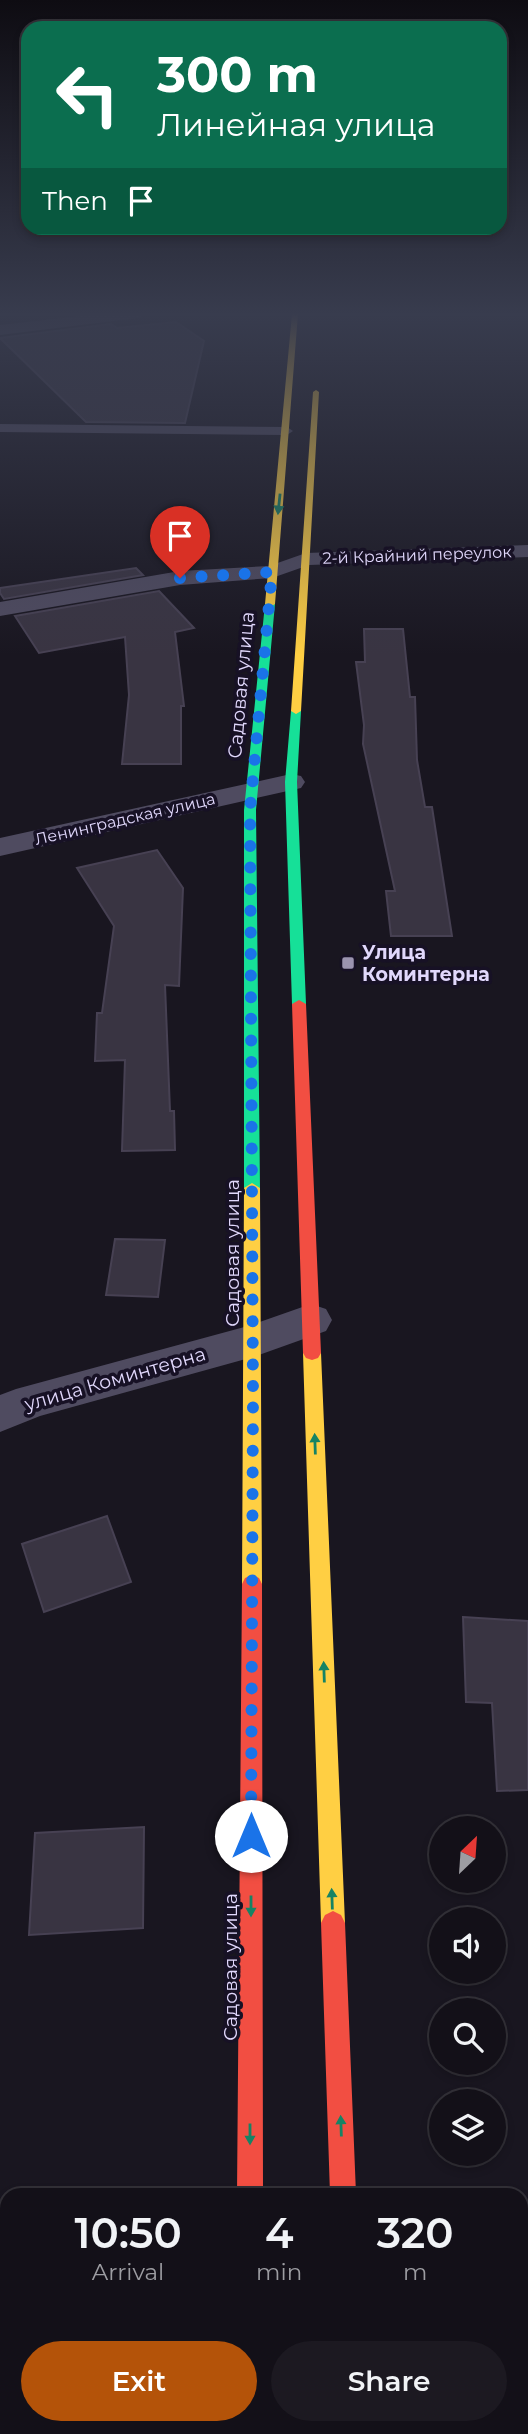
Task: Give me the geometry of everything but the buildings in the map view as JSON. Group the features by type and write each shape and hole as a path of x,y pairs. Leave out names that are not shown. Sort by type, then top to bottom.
{"street":[{"name":"Садовая улица","path":"250,2188 252,790 287,428"},
{"path":"313,428 291,782 343,2188"},
{"name":"2-й Крайний переулок","path":"0,608 180,578 272,572 306,559 528,551"},
{"name":"Ленинградская улица","path":"0,847 291,782"},
{"name":"улица Коминтерна","path":"0,1413 31,1401 253,1341 311,1320"}],"lane":[{"path":"0,428 287,431"}],"traffic: fast":[{"path":"252,1188 250,810 270,604"},
{"path":"296,711 291,782 299,1004"}],"traffic: slow":[{"path":"270,604 285,428"},
{"path":"296,711 314,428"},
{"path":"252,1188 252,1584"},
{"path":"312,1353 333,1923"}],"traffic: jam":[{"path":"299,1004 312,1353"},
{"path":"250,2188 252,1584"},
{"path":"333,1923 343,2188"}],"place":[{"name":"Улица Коминтерна","path":"348,963"}],"route":[{"path":"180,578 272,572 250,810 253,1396 251,1836"}]}
